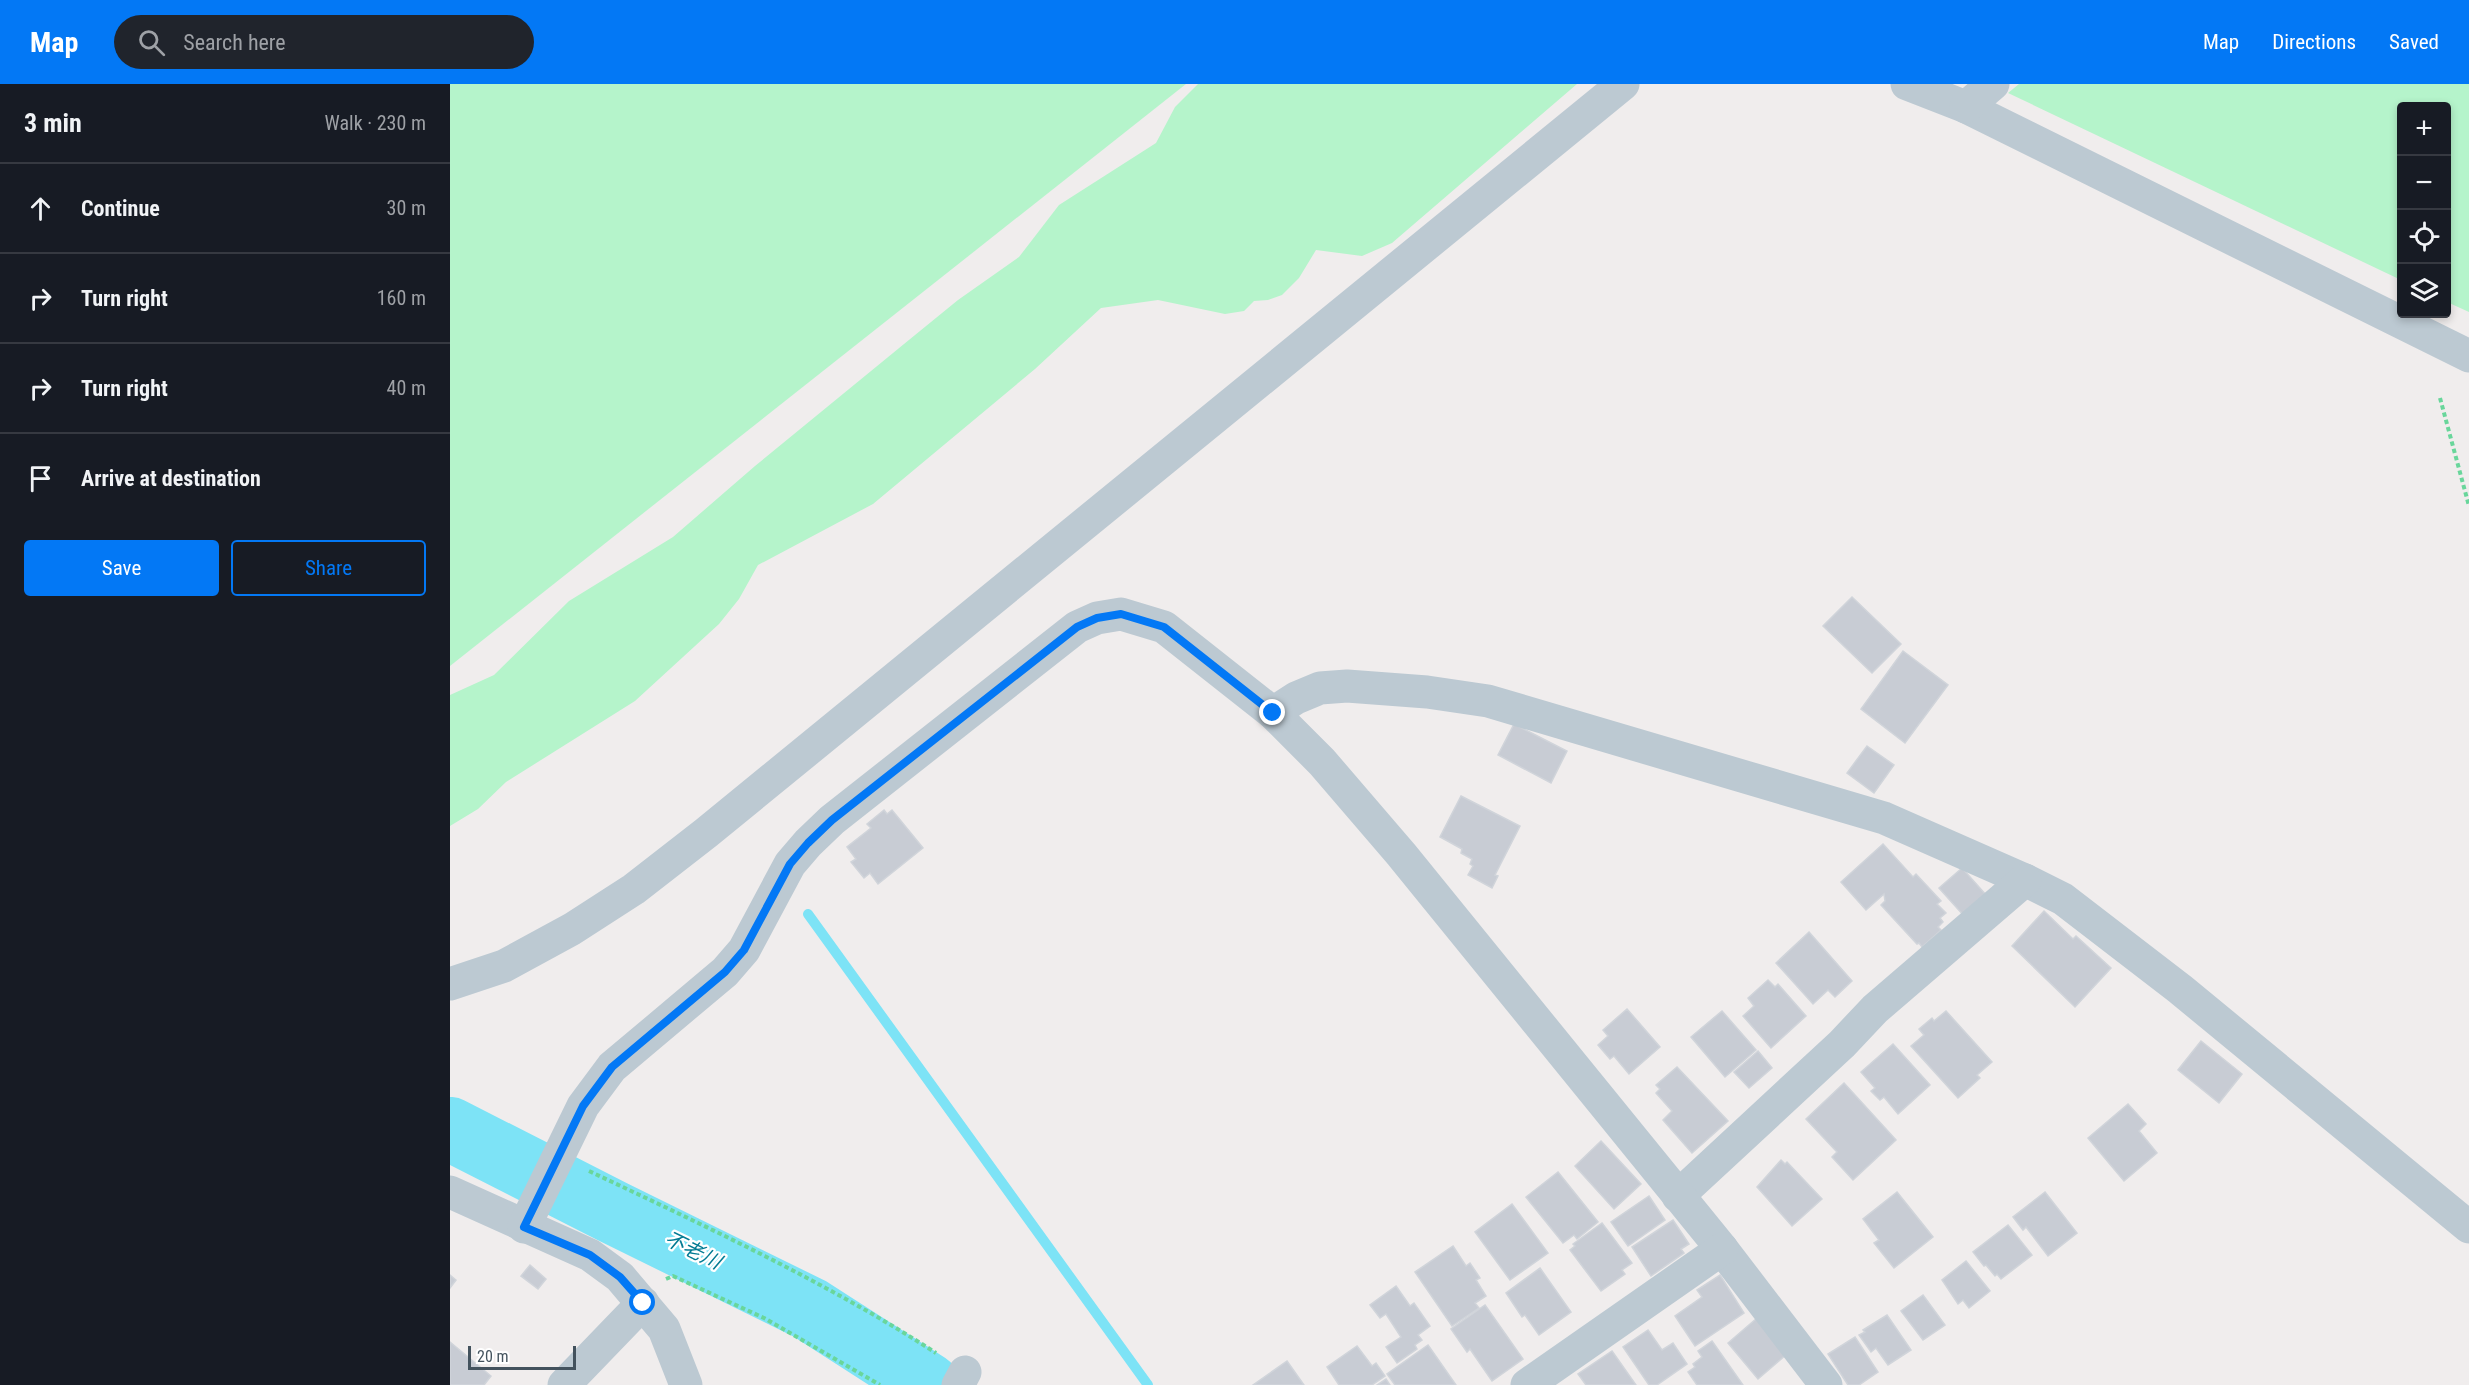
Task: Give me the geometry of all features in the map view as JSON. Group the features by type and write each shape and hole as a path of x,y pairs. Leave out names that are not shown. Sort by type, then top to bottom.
{"street":[{"path":"450,984 504,966 572,929 634,889 706,833 1623,84"},
{"path":"1907,84 1966,107 2469,356"},
{"path":"1966,107 1993,84"},
{"path":"531,1213 583,1106 612,1067 725,972 744,950 790,864 808,843 832,820 1077,627 1097,618 1121,614 1164,627 1273,713 1322,762 1401,854 1722,1249 1813,1380"},
{"path":"1273,713 1296,698 1320,688 1347,686 1427,692 1488,701 1884,818 2063,899 2180,989 2469,1227"},
{"path":"1678,1196 1842,1044 1875,1009 2025,880"},
{"path":"450,1192 531,1213 620,1277 664,1329 686,1385"},
{"path":"1527,1385 1722,1249"},
{"path":"564,1385 643,1303"}],"path":[{"path":"2440,398 2469,506"},
{"path":"557,1160 740,1243 886,1321 961,1378"},
{"path":"643,1303 663,1280 673,1276 764,1318 880,1385"}],"green space":[{"path":"450,84 1186,84 450,666"},
{"path":"1198,84 1577,84 1392,243 1362,256 1316,250 1299,278 1282,295 1268,300 1254,301 1244,311 1225,314 1158,300 1101,308 1035,369 873,504 758,565 739,599 719,624 635,701 506,782 478,809 450,826 450,695 494,675 569,601 673,537 755,466 958,300 1019,257 1059,205 1156,143 1175,107"},
{"path":"2019,84 2469,84 2469,312 2451,304 2451,102 2397,102 2397,278 2008,93"}],"building":[{"path":"1852,597 1901,644 1872,673 1823,626"},
{"path":"1903,651 1948,685 1905,743 1861,709"},
{"path":"1514,724 1567,751 1551,783 1498,755"},
{"path":"1867,746 1894,765 1874,793 1847,773"},
{"path":"1461,796 1520,826 1495,875 1498,876 1492,888 1468,875 1473,866 1470,864 1472,859 1461,853 1462,849 1440,837"},
{"path":"884,810 887,814 892,810 923,848 878,884 870,873 864,878 851,862 856,859 847,847 871,828 867,824"},
{"path":"1883,844 1913,877 1916,874 1941,901 1937,904 1946,913 1940,918 1943,922 1938,927 1941,930 1922,947 1881,905 1885,901 1884,894 1866,910 1841,882"},
{"path":"1962,868 1987,896 1965,917 1939,888"},
{"path":"2044,911 2073,939 2076,936 2111,968 2075,1007 2012,946"},
{"path":"1809,932 1852,981 1835,997 1828,990 1813,1004 1776,963"},
{"path":"1768,980 1775,987 1778,984 1806,1016 1771,1048 1743,1016 1754,1006 1748,998"},
{"path":"1627,1009 1660,1047 1629,1074 1614,1056 1610,1059 1598,1045 1608,1036 1603,1030"},
{"path":"1722,1011 1756,1050 1725,1077 1691,1037"},
{"path":"1946,1011 1992,1062 1977,1075 1980,1078 1958,1098 1911,1046 1924,1035 1919,1029 1932,1018 1934,1021"},
{"path":"2201,1041 2242,1074 2219,1103 2178,1070"},
{"path":"1893,1044 1930,1085 1898,1114 1884,1097 1880,1100 1871,1091 1875,1088 1861,1072"},
{"path":"1758,1051 1772,1068 1749,1088 1734,1072"},
{"path":"1677,1067 1728,1121 1692,1153 1663,1120 1672,1111 1656,1093 1660,1089 1656,1085"},
{"path":"1844,1083 1896,1140 1853,1180 1832,1157 1837,1152 1806,1119"},
{"path":"2128,1104 2146,1124 2139,1131 2157,1153 2124,1181 2088,1138"},
{"path":"1601,1141 1641,1184 1614,1209 1575,1166"},
{"path":"1781,1160 1785,1164 1787,1162 1822,1199 1792,1226 1757,1187"},
{"path":"1558,1172 1598,1222 1577,1239 1574,1235 1563,1243 1526,1197"},
{"path":"1897,1192 1933,1237 1894,1268 1874,1243 1879,1240 1863,1219"},
{"path":"2045,1192 2077,1233 2048,1256 2026,1227 2023,1230 2013,1217"},
{"path":"1649,1196 1665,1220 1628,1246 1611,1222"},
{"path":"1512,1204 1548,1253 1510,1280 1475,1232"},
{"path":"1673,1220 1689,1244 1681,1249 1684,1253 1651,1276 1632,1247"},
{"path":"1602,1223 1632,1263 1622,1270 1625,1274 1601,1291 1570,1250 1575,1246 1573,1244"},
{"path":"2008,1225 2032,1255 2001,1279 1997,1274 1995,1276 1986,1265 1984,1266 1973,1252"},
{"path":"1453,1246 1466,1266 1470,1263 1480,1278 1476,1280 1486,1296 1475,1303 1479,1308 1452,1326 1415,1272"},
{"path":"1966,1261 1990,1291 1969,1308 1963,1300 1958,1304 1942,1280"},
{"path":"530,1265 546,1279 538,1289 521,1276"},
{"path":"1540,1268 1571,1312 1539,1335 1525,1315 1522,1317 1506,1293"},
{"path":"450,1275 456,1280 450,1288"},
{"path":"1720,1275 1744,1313 1695,1346 1675,1316 1702,1297 1697,1290"},
{"path":"1396,1286 1410,1306 1414,1303 1430,1326 1418,1335 1422,1340 1415,1345 1417,1349 1397,1363 1386,1347 1401,1337 1386,1314 1380,1318 1370,1305"},
{"path":"1923,1295 1945,1325 1923,1340 1901,1311"},
{"path":"1485,1305 1523,1359 1492,1381 1470,1349 1467,1352 1451,1329"},
{"path":"1887,1315 1911,1350 1888,1365 1876,1348 1871,1352 1859,1335"},
{"path":"1757,1318 1787,1354 1758,1379 1728,1343"},
{"path":"1648,1330 1662,1350 1673,1343 1687,1364 1657,1385 1649,1385 1623,1347"},
{"path":"1855,1337 1878,1372 1859,1385 1848,1385 1828,1354"},
{"path":"1712,1341 1743,1385 1697,1385 1688,1372 1695,1367 1693,1364 1702,1357 1698,1351"},
{"path":"450,1342 491,1376 484,1385 450,1385"},
{"path":"1428,1345 1456,1385 1395,1385 1387,1374"},
{"path":"1357,1346 1372,1366 1376,1363 1385,1376 1372,1385 1339,1385 1327,1367"},
{"path":"1612,1351 1636,1385 1586,1385 1578,1374"},
{"path":"1287,1361 1304,1385 1253,1385"},
{"path":"1386,1379 1390,1385 1377,1385"}],"waterway":[{"path":"808,914 1148,1385"},
{"name":"不老川","path":"450,1129 810,1309 928,1385"}],"route":[{"path":"643,1303 620,1277 590,1255 524,1227 583,1106 612,1067 725,972 744,950 758,927 790,864 832,820 1077,627 1097,618 1121,614 1164,627 1273,713"}]}
